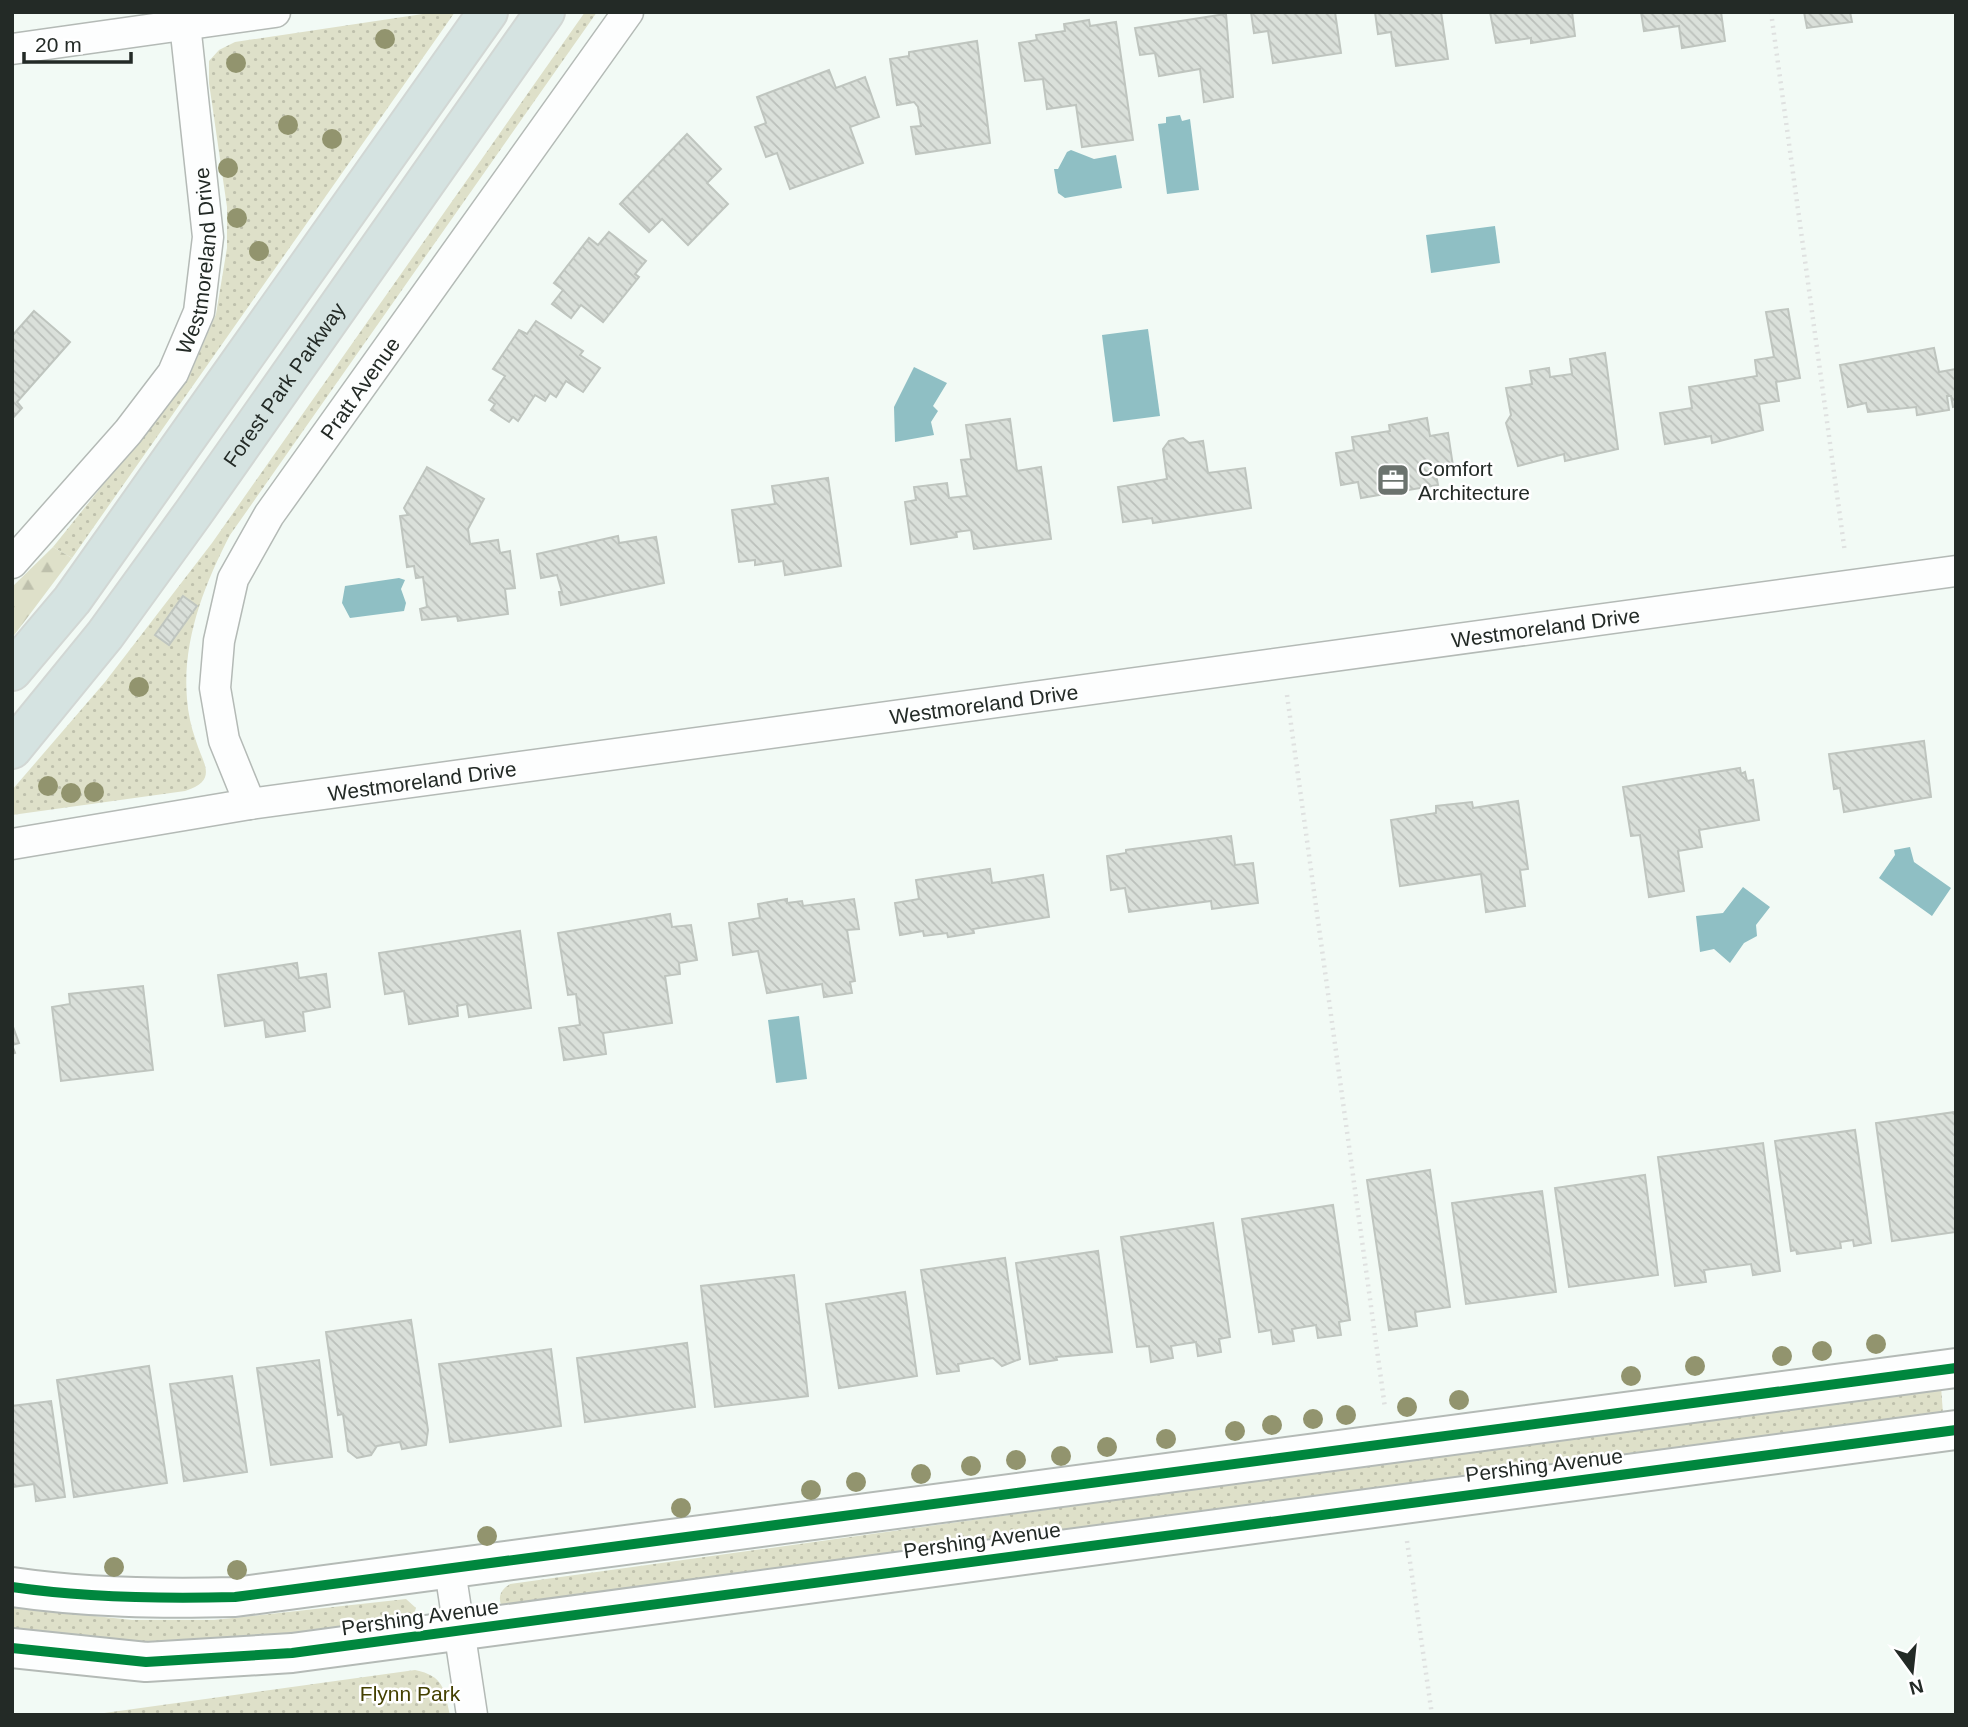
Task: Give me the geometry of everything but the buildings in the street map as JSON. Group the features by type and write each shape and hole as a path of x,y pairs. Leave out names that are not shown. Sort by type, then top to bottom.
{"highway":[{"path":"12,671 72,600 488,12"},
{"name":"Forest Park Parkway","path":"12,749 105,635 194,512 544,12"}],"street":[{"path":"12,49 275,12"},
{"name":"Pratt Avenue","path":"250,804 224,740 215,688 219,641 233,579 269,515 628,12"},
{"name":"Westmoreland Drive","path":"12,563 128,432 173,373 199,312 208,237 185,24"},
{"name":"Westmoreland Drive","path":"12,844 250,804 1956,571"},
{"name":"Pershing Avenue","path":"12,1587 63,1594 151,1599 235,1597 1956,1368"},
{"name":"Pershing Avenue","path":"12,1648 146,1662 225,1659 1956,1430"},
{"path":"450,1570 472,1715"}],"path":[{"path":"1771,12 1850,585"},
{"path":"1282,663 1386,1412"},
{"path":"1406,1536 1432,1715"}],"green space":[{"path":"436,12 455,12 72,558 53,547 188,379 216,314 227,248 227,207 209,83 209,61 219,50 235,42"},
{"path":"585,12 597,12 230,535 220,554 197,614 186,677 190,720 205,764 206,771 202,782 185,791 12,815 12,790 105,682 212,543"},
{"path":"53,547 72,558 12,638 12,587"},
{"path":"1941,1386 1943,1414 510,1609 501,1605 500,1601 501,1593 510,1584"},
{"path":"406,1599 416,1608 412,1620 182,1647 12,1633 12,1607 132,1620 214,1620"},
{"name":"Flynn Park","path":"415,1670 432,1676 441,1685 450,1715 90,1715"}],"water":[{"path":"1180,115 1182,121 1190,119 1199,190 1167,194 1158,124 1166,123 1166,117"},
{"path":"1071,150 1094,159 1116,155 1122,188 1065,198 1058,193 1054,169 1058,169 1067,152"},
{"path":"1495,226 1500,263 1431,273 1426,235"},
{"path":"1148,329 1160,416 1113,422 1102,335"},
{"path":"914,367 947,383 933,406 938,411 931,422 934,435 895,442 894,407"},
{"path":"399,578 405,580 401,589 406,603 404,611 350,618 342,603 345,586"},
{"path":"1910,847 1914,862 1951,888 1932,916 1879,878 1895,855 1894,850"},
{"path":"1743,887 1770,907 1756,925 1757,936 1744,943 1730,963 1714,949 1700,952 1696,916 1723,913"},
{"path":"799,1016 807,1079 776,1083 768,1020"}],"cycle path":[{"path":"12,1587 124,1597 235,1597 1956,1368"},
{"path":"12,1648 146,1662 292,1653 1956,1430"}],"place":[{"name":"Comfort Architecture","path":"1393,480"}]}
